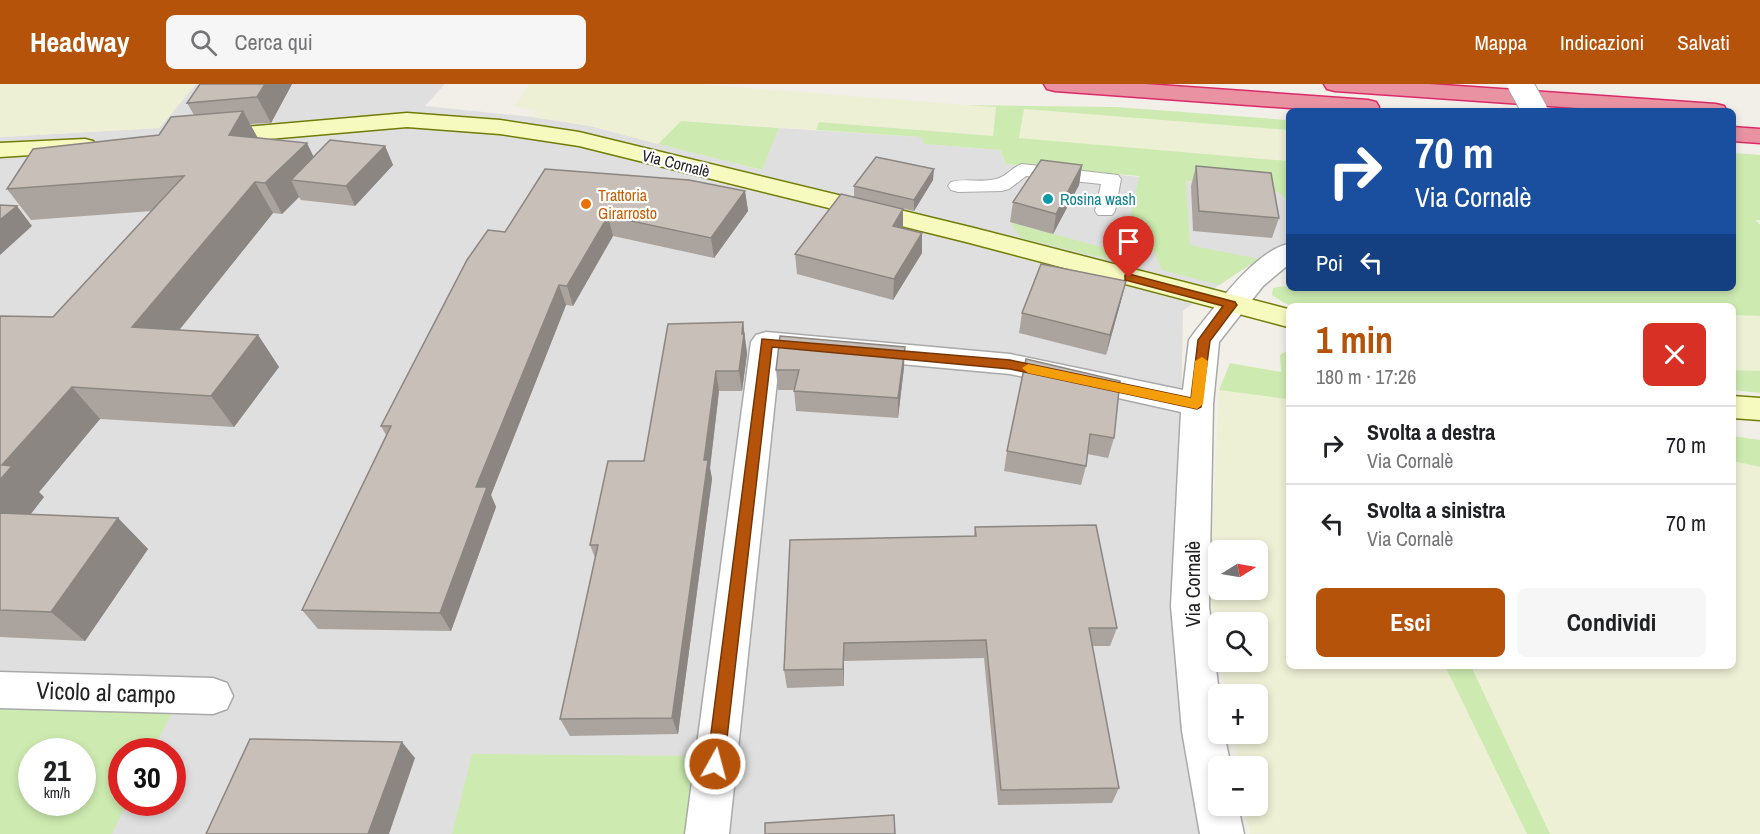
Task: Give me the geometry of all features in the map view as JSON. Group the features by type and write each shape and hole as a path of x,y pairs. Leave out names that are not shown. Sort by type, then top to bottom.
{"highway":[{"path":"1055,84 1382,108"},
{"path":"1335,84 1674,108"},
{"path":"1736,120 1760,136"}],"street":[{"path":"1520,84 1533,108"},
{"name":"Via Cornalè","path":"187,139 407,120 500,127 579,139 974,236 1231,305 1204,340 1197,404 1190,606 1203,731 1222,834"},
{"path":"0,150 105,145"},
{"path":"1286,254 1253,280 1231,305 1286,318"},
{"path":"1253,280 1286,279"},
{"path":"707,834 766,342 1010,364 1197,404"},
{"name":"Vicolo al campo","path":"0,690 213,696"}],"lane":[{"path":"958,186 1002,185 1022,170 1110,179 1105,211"}],"shaded area":[{"path":"196,84 445,84 425,106 533,117 590,126 761,170 779,128 921,137 925,144 1001,150 1005,164 1286,191 1286,251 1279,246 1183,311 1178,571 1211,834 0,834 0,137 159,128"}],"green space":[{"path":"0,84 196,84 159,128 0,137"},
{"path":"530,84 696,84 996,107 993,136 819,122 816,130 682,121 658,144 590,126 533,117 537,111 513,106"},
{"path":"966,105 1117,107 1286,120 1286,130 1024,109 1019,138 1286,161 1286,200 1281,194 1270,189 1186,181 1190,245 1259,259 1219,285 1162,270 1154,251 1126,245 1108,259 1021,238 1010,222 1109,249 1125,245 1139,176 1005,164 1001,150 924,144 921,137 816,130 819,122 993,136 996,107"},
{"path":"1024,109 1286,130 1286,161 1019,139"},
{"path":"681,121 779,128 762,170 658,144"},
{"path":"1736,153 1760,155 1760,220 1756,220 1760,225 1760,316 1736,315 1736,303 1286,304 1272,295 1273,288 1285,286 1286,291 1736,291"},
{"path":"1736,315 1760,316 1760,371 1736,370"},
{"path":"1286,351 1286,399 1219,390 1230,363 1281,372 1280,355"},
{"path":"1736,370 1760,371 1760,393 1736,390"},
{"path":"1219,390 1286,399 1286,669 1446,669 1527,834 1250,834 1247,816 1268,816 1268,756 1237,756 1235,744 1268,744 1268,684 1224,684 1223,672 1268,672 1268,612 1213,612 1211,600 1268,600 1268,540 1211,540"},
{"path":"1736,437 1760,440 1760,467 1736,462"},
{"path":"1736,462 1760,467 1760,834 1550,834 1472,669 1736,669"},
{"path":"1446,669 1472,669 1550,834 1527,834"},
{"path":"0,703 173,711 159,738 108,738 108,816 121,816 112,834 0,834"},
{"path":"472,754 696,756 685,834 452,834"}],"building":[{"path":"200,84 265,84 257,97 187,103"},
{"path":"243,111 229,135 307,143 265,183 255,182 132,327 258,335 211,396 72,387 2,465 12,466 0,480 0,316 53,317 184,176 7,189 33,149 159,135 171,117"},
{"path":"330,140 385,146 346,186 291,180"},
{"path":"876,157 934,169 914,200 854,186"},
{"path":"1041,160 1082,165 1056,214 1013,202"},
{"path":"1196,166 1271,173 1279,218 1199,211"},
{"path":"545,169 689,180 745,191 711,238 608,216 567,286 559,285 476,487 487,487 440,613 302,610 391,426 381,426 467,260 488,230 505,232"},
{"path":"841,194 903,209 893,226 922,233 894,279 795,254"},
{"path":"0,205 17,206 0,220"},
{"path":"1041,264 1126,281 1110,335 1022,313"},
{"path":"743,322 742,334 744,334 739,371 716,371 704,460 708,460 672,718 560,719 598,545 590,545 608,461 644,461 668,324"},
{"path":"780,336 905,347 898,398 794,391 799,370 776,370"},
{"path":"1026,359 1120,381 1114,438 1090,434 1086,466 1007,451"},
{"path":"0,513 118,518 51,612 0,610"},
{"path":"1096,525 1117,628 1089,628 1119,788 1001,790 986,640 844,643 843,669 784,670 790,540 976,536 975,527"},
{"path":"250,739 402,742 368,834 206,834"},
{"path":"894,815 895,834 765,834 765,823"}],"slow traffic":[{"path":"1028,368 1197,404 1202,361"}],"place":[{"name":"Rosina wash","path":"1048,199"},
{"name":"Trattoria Girarrosto","path":"586,204"}],"route":[{"path":"715,764 766,342 1010,364 1197,404 1204,340 1231,305 1129,278"}]}
